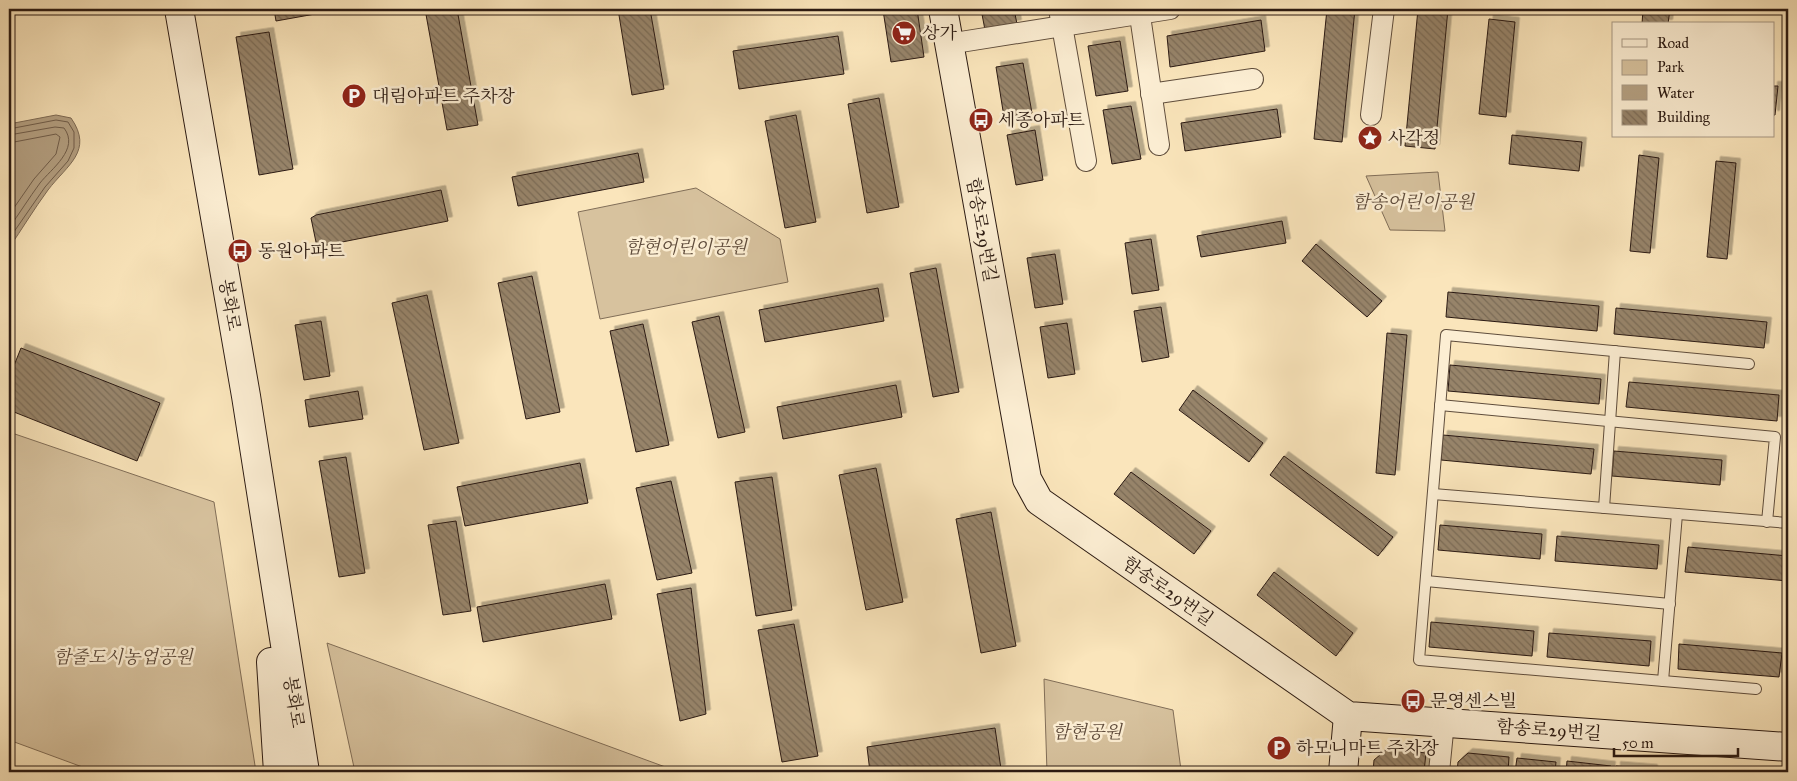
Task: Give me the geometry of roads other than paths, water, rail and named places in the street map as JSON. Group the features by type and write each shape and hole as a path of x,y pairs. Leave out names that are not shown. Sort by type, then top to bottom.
{"street":[{"name":"봉화로","path":"179,9 269,543 305,772"},
{"name":"함송로29번길","path":"943,9 1027,479 1039,500 1348,716 1788,747"},
{"path":"948,44 1060,18 1170,9"},
{"path":"1371,115 1384,9"},
{"path":"1139,12 1158,145"},
{"path":"1060,18 1086,162"},
{"path":"1151,94 1252,79"},
{"name":"봉화로","path":"269,543 268,613 278,772"},
{"path":"1343,772 1348,716"},
{"path":"1439,772 1444,722"}],"lane":[{"path":"1749,364 1446,335 1419,660 1756,689"},
{"path":"1604,508 1615,351"},
{"path":"1440,405 1775,437 1767,522"},
{"path":"1433,494 1788,523"},
{"path":"1663,681 1677,514"},
{"path":"1426,581 1670,604"}],"water":[{"path":"56,115 71,118 80,140 79,149 70,165 48,190 9,248 9,124"}],"place":[{"name":"상가","path":"904,33"},
{"name":"대림아파트 주차장","path":"354,96"},
{"name":"세종아파트","path":"981,120"},
{"name":"사각정","path":"1370,138"},
{"name":"동원아파트","path":"240,251"},
{"name":"문영센스빌","path":"1413,701"},
{"name":"하모니마트 주차장","path":"1279,748"}],"park label":[{"name":"함송어린이공원","path":"1413,202"},
{"name":"함현어린이공원","path":"686,247"},
{"name":"함줄도시농업공원","path":"123,657"},
{"name":"함현공원","path":"1087,732"}]}
